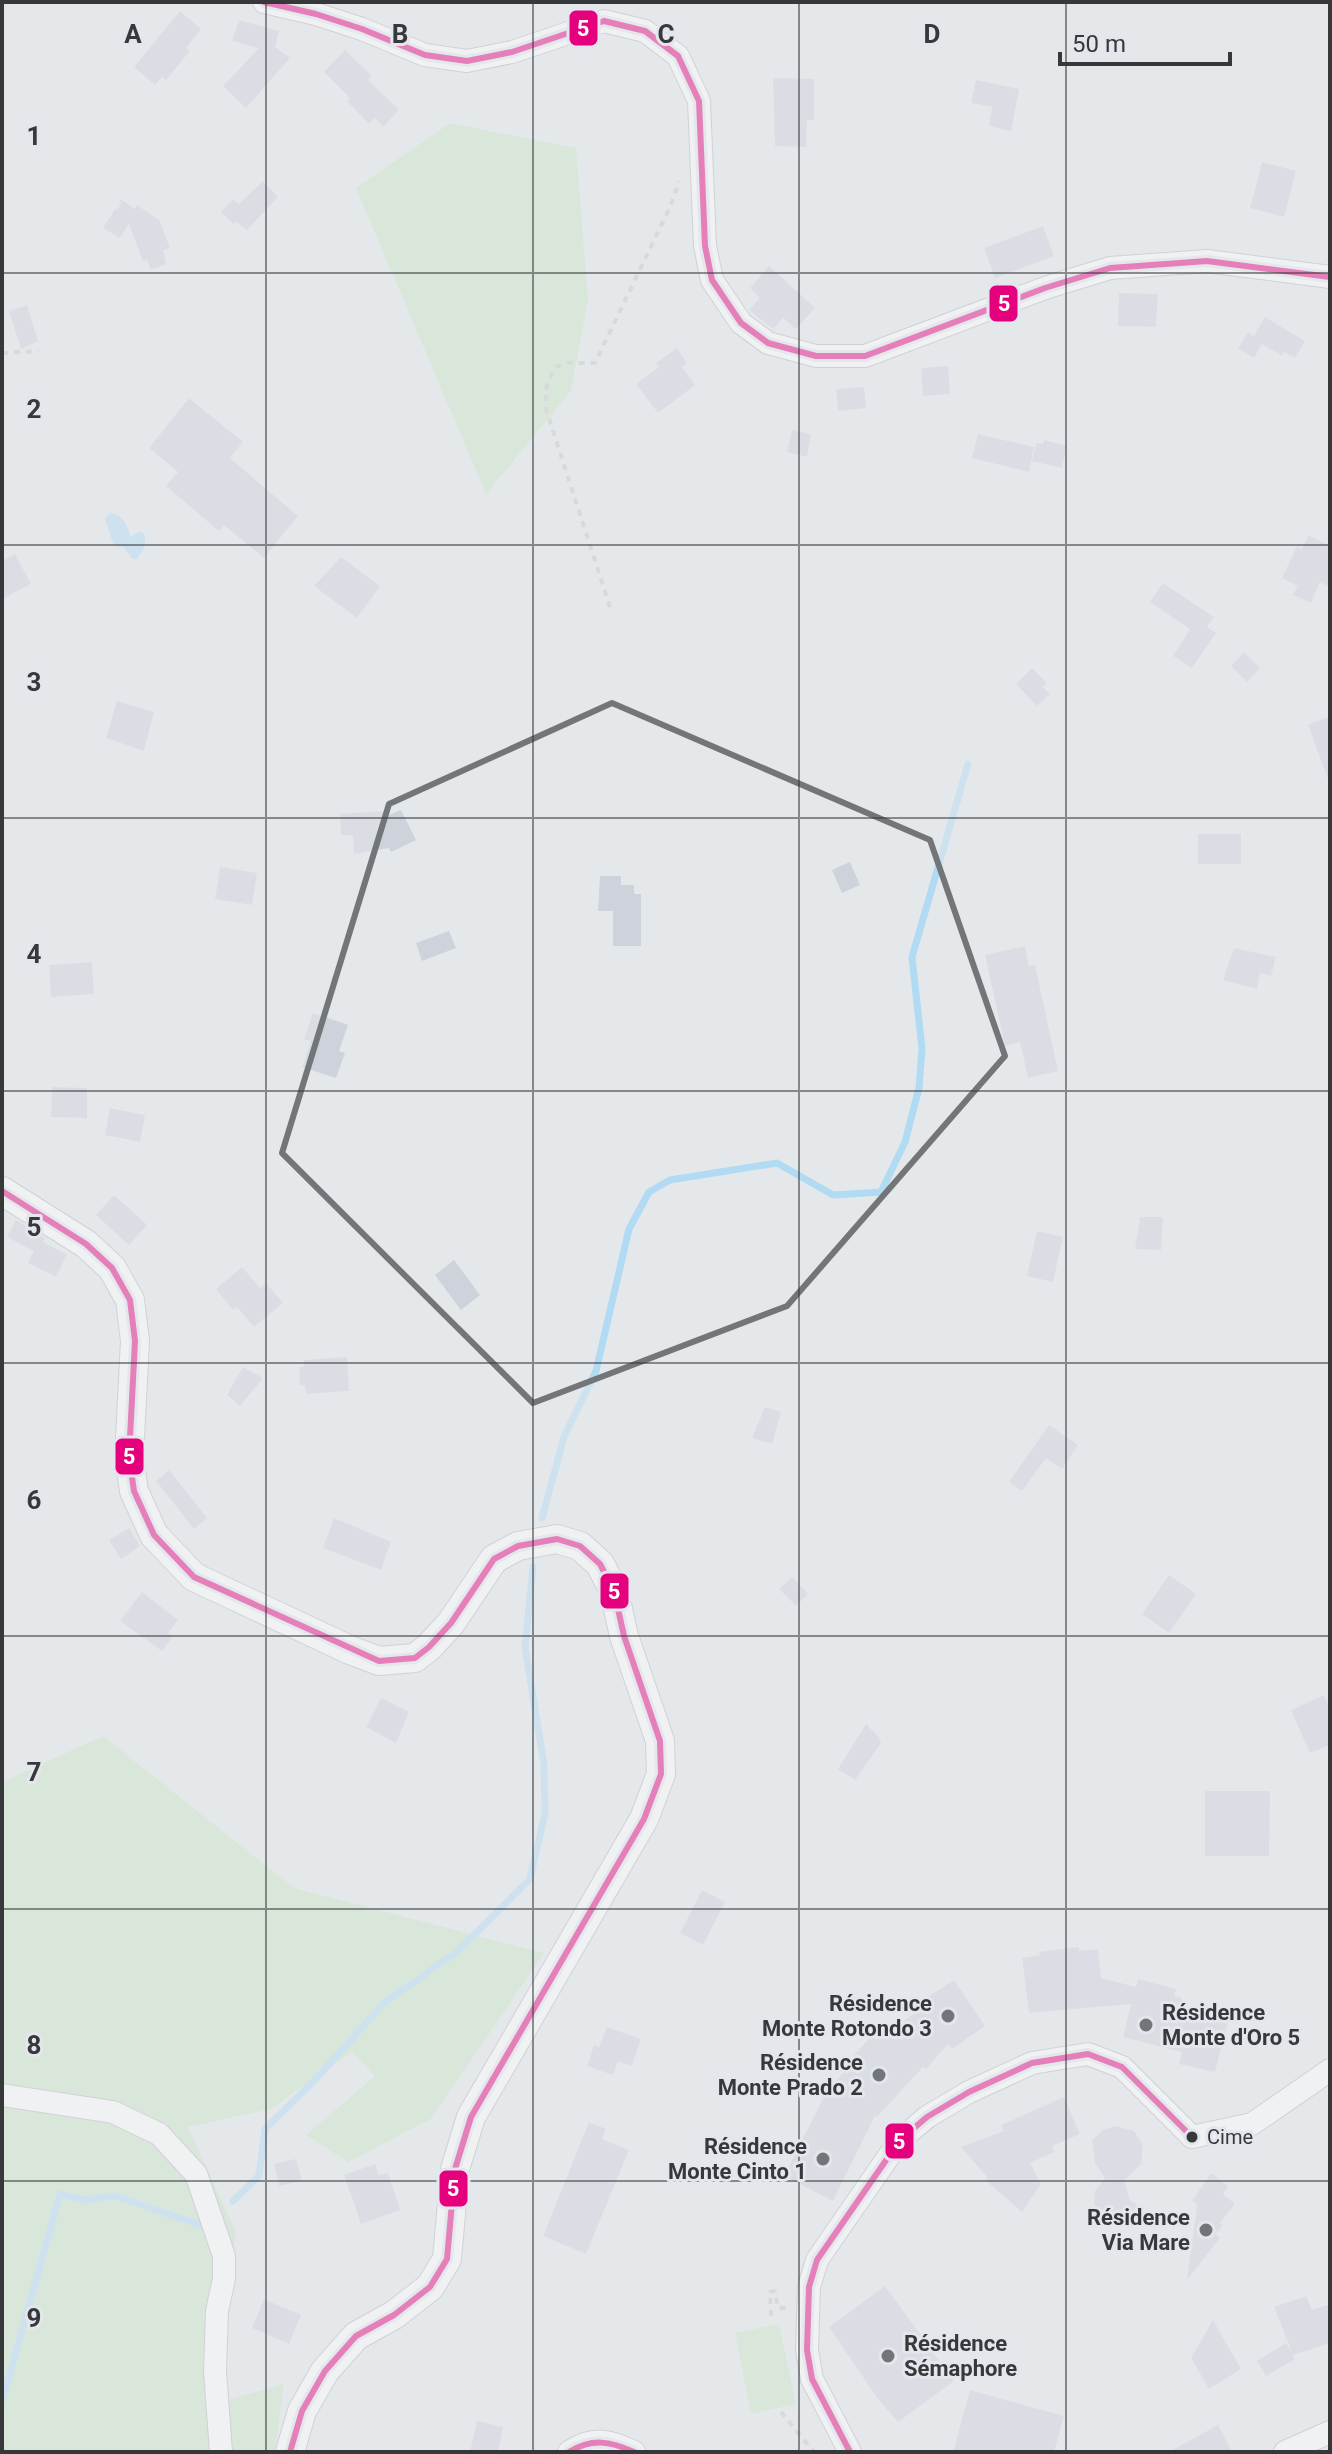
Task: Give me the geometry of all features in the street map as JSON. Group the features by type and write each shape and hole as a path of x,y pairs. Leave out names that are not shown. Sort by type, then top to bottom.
{"main road":[{"path":"2,1191 86,1244 112,1268 130,1300 135,1341 129,1457 134,1491 154,1535 194,1577 379,1661 415,1658 429,1647 451,1623 494,1559 518,1546 557,1539 580,1546 600,1564 614,1591 624,1636 660,1741 661,1774 644,1819 471,2117 455,2169 447,2259 430,2287 394,2315 356,2336 325,2371 302,2411 290,2452"}],"street":[{"path":"264,2 362,29 425,55 467,61 512,52 604,21 645,31 678,56 699,101 705,246 712,280 741,323 768,343 816,356 865,356 1045,288 1110,268 1207,261 1330,277"},
{"path":"850,2452 812,2379 807,2350 809,2287 817,2260 900,2140 927,2117 969,2092 1032,2063 1088,2054 1122,2067 1192,2137 1252,2124 1330,2070"},
{"path":"2,2095 113,2112 159,2134 196,2174 224,2256 224,2279 217,2311 215,2371 221,2452"},
{"path":"1285,2452 1312,2437 1330,2432"},
{"path":"569,2452 594,2440 617,2444 634,2452"}],"path":[{"path":"610,607 545,406 547,383 556,367 567,363 595,363 671,205 684,169 701,145"},
{"path":"2,353 39,351"},
{"path":"771,2316 770,2292 775,2291 778,2308 808,2307"},
{"path":"781,2412 814,2452"}],"highlighted area":[{"path":"612,703 930,840 1005,1056 787,1306 533,1403 282,1153 389,804"}],"green space":[{"path":"450,123 576,148 588,300 571,391 486,494 356,188"},
{"path":"103,1736 294,1888 544,1953 431,2119 348,2162 306,2135 375,2076 352,2052 271,2109 188,2127 236,2232 225,2313 227,2400 284,2384 275,2452 2,2452 2,1782"},
{"path":"779,2324 796,2404 751,2414 735,2333"}],"water":[{"path":"110,513 122,518 131,537 140,531 145,535 145,546 137,559 133,559 123,547 114,546 105,519"}],"building":[{"path":"180,11 201,29 186,48 190,51 166,80 162,77 155,85 134,67"},
{"path":"239,20 279,31 275,47 290,58 246,108 223,86 259,48 232,41"},
{"path":"345,50 372,76 368,80 399,110 383,127 375,118 369,124 347,101 350,98 324,72"},
{"path":"773,78 814,79 814,120 807,120 806,147 775,146"},
{"path":"976,80 1019,89 1011,131 989,126 992,107 971,103"},
{"path":"1262,162 1296,171 1284,217 1250,208"},
{"path":"263,181 278,197 247,230 236,222 234,224 221,212 233,199 239,204"},
{"path":"119,198 135,209 137,205 159,220 170,248 163,250 166,264 151,270 147,260 143,261 129,224 120,238 103,228 121,204"},
{"path":"1043,226 1054,256 995,278 984,248"},
{"path":"769,266 815,308 796,329 783,318 773,329 749,310 760,298 750,288"},
{"path":"1119,293 1158,294 1156,327 1118,326"},
{"path":"27,305 38,341 21,349 9,311"},
{"path":"1265,317 1305,341 1295,358 1284,352 1282,356 1262,344 1254,358 1238,349 1248,332 1254,336"},
{"path":"677,348 687,363 682,367 695,385 658,413 636,384 659,367 656,363"},
{"path":"948,366 950,394 923,396 921,368"},
{"path":"864,387 866,408 838,411 836,389"},
{"path":"189,398 243,442 230,458 298,516 264,558 224,525 219,531 166,486 178,472 149,448"},
{"path":"792,430 811,434 807,457 787,452"},
{"path":"978,434 1034,447 1029,472 972,458"},
{"path":"1044,440 1067,446 1062,468 1032,461 1036,443 1043,444"},
{"path":"1308,535 1330,546 1330,587 1320,582 1311,603 1293,595 1298,586 1282,578 1297,546 1302,549"},
{"path":"15,554 31,584 2,599 2,561"},
{"path":"341,557 380,586 357,618 314,586"},
{"path":"1163,583 1214,617 1207,627 1216,633 1192,668 1173,656 1190,629 1150,602"},
{"path":"1244,652 1260,668 1247,682 1231,666"},
{"path":"1032,668 1047,683 1043,687 1050,694 1037,706 1016,684"},
{"path":"117,701 154,712 144,751 106,738"},
{"path":"1330,716 1330,778 1328,779 1308,725"},
{"path":"401,810 416,840 391,852 389,848 354,854 353,835 341,835 340,814 385,811 387,816"},
{"path":"1198,834 1241,834 1241,864 1198,864"},
{"path":"850,862 860,885 842,893 832,870"},
{"path":"220,867 257,873 252,905 215,899"},
{"path":"600,876 621,876 621,885 634,885 634,894 641,894 641,946 613,946 613,911 598,911"},
{"path":"449,931 456,948 422,961 416,943"},
{"path":"1025,946 1029,966 1035,965 1058,1071 1028,1078 1020,1042 1005,1046 985,955"},
{"path":"1234,948 1276,957 1271,976 1260,973 1257,989 1223,980"},
{"path":"92,962 94,994 51,997 49,965"},
{"path":"313,1013 348,1025 339,1051 345,1053 336,1078 302,1067 311,1041 304,1039"},
{"path":"52,1087 87,1088 87,1118 51,1117"},
{"path":"110,1108 145,1115 140,1142 105,1135"},
{"path":"114,1195 147,1225 129,1245 96,1215"},
{"path":"1140,1217 1163,1217 1161,1250 1135,1249"},
{"path":"16,1220 45,1238 43,1242 67,1255 56,1277 28,1263 34,1251 7,1237"},
{"path":"1037,1231 1063,1237 1053,1282 1027,1276"},
{"path":"454,1260 480,1295 461,1310 435,1275"},
{"path":"242,1267 260,1288 266,1283 283,1303 254,1327 237,1307 233,1310 216,1289"},
{"path":"347,1357 349,1391 306,1394 305,1385 300,1385 299,1367 304,1367 304,1360"},
{"path":"243,1367 263,1378 240,1406 227,1395"},
{"path":"765,1407 781,1412 772,1444 752,1438"},
{"path":"1049,1425 1078,1445 1062,1469 1046,1458 1022,1491 1009,1482"},
{"path":"169,1470 207,1518 194,1529 156,1481"},
{"path":"334,1518 391,1542 381,1570 323,1548"},
{"path":"129,1528 140,1546 121,1559 109,1540"},
{"path":"1169,1575 1196,1594 1169,1633 1142,1614"},
{"path":"792,1577 808,1594 796,1606 779,1589"},
{"path":"142,1592 178,1620 168,1633 173,1636 162,1651 120,1621"},
{"path":"1324,1695 1330,1709 1330,1745 1310,1753 1291,1710"},
{"path":"381,1698 409,1712 396,1743 366,1727"},
{"path":"866,1724 881,1743 855,1780 838,1769"},
{"path":"1205,1791 1270,1791 1269,1856 1205,1856"},
{"path":"702,1890 725,1902 703,1945 680,1933"},
{"path":"1079,1947 1079,1951 1098,1949 1101,1978 1136,1987 1138,1979 1176,1989 1174,1996 1182,1998 1180,2006 1229,2018 1215,2072 1179,2064 1182,2052 1123,2037 1131,2004 1029,2013 1022,1958 1040,1955 1039,1952"},
{"path":"954,1980 985,2026 952,2049 948,2044 875,2116 833,2201 784,2176 827,2091 850,2065 848,2062 873,2034 876,2037 889,2022 895,2027 924,2007 920,2002"},
{"path":"607,2027 641,2039 632,2066 618,2061 613,2075 587,2066 594,2045 599,2047"},
{"path":"1064,2097 1080,2134 1052,2146 1054,2152 1030,2163 1041,2184 1022,2212 985,2180 988,2178 961,2147 1004,2131 1001,2125"},
{"path":"589,2122 606,2129 602,2139 629,2150 586,2254 543,2236"},
{"path":"1115,2126 1134,2131 1143,2145 1141,2164 1124,2181 1130,2200 1142,2208 1110,2218 1098,2212 1094,2204 1095,2191 1105,2178 1095,2163 1092,2140 1103,2130"},
{"path":"296,2159 302,2181 279,2186 274,2164"},
{"path":"375,2164 379,2175 388,2173 400,2210 361,2224 344,2175"},
{"name":"Résidence Via Mare","path":"1211,2173 1228,2186 1223,2194 1235,2204 1220,2223 1223,2225 1216,2234 1220,2238 1187,2280 1197,2205 1192,2201"},
{"name":"Résidence Sémaphore","path":"885,2286 954,2381 898,2422 878,2399 829,2327"},
{"path":"1306,2296 1312,2310 1330,2304 1330,2343 1293,2355 1295,2359 1266,2376 1257,2361 1286,2343 1292,2352 1274,2307"},
{"path":"264,2299 301,2315 289,2344 252,2328"},
{"path":"1213,2320 1241,2369 1209,2389 1191,2358"},
{"name":"Résidence Sémaphore","path":"970,2390 1064,2416 1054,2452 953,2452"},
{"path":"477,2421 503,2427 498,2452 470,2452"},
{"path":"1218,2425 1232,2452 1169,2452"}],"waterway":[{"path":"542,1518 564,1437 596,1371 629,1229 649,1192 670,1180 777,1163 833,1195 881,1192 905,1142 919,1088 922,1049 912,957 968,764"},
{"path":"233,2201 259,2176 265,2129 314,2081 385,2002 457,1952 530,1879 545,1813 544,1765 525,1647 533,1567"},
{"path":"2,2402 60,2194 84,2200 115,2196 200,2225"}],"transit line":[{"name":"5","path":"264,2 362,29 425,55 467,61 512,52 604,21 645,31 678,56 699,101 705,246 712,280 741,323 768,343 816,356 865,356 1045,288 1110,268 1207,261 1330,277"},
{"name":"5","path":"2,1191 86,1244 112,1268 130,1300 135,1341 129,1457 134,1491 154,1535 194,1577 379,1661 415,1658 429,1647 451,1623 494,1559 518,1546 557,1539 580,1546 600,1564 614,1591 624,1636 660,1741 661,1774 644,1819 471,2117 455,2169 447,2259 430,2287 394,2315 356,2336 325,2371 302,2411 290,2452"},
{"name":"5","path":"850,2452 812,2379 807,2350 809,2287 817,2260 900,2140 927,2117 969,2092 1032,2063 1088,2054 1122,2067 1192,2137"},
{"name":"5","path":"569,2452 593,2443 617,2445 634,2452"}],"place":[{"name":"Résidence Monte Rotondo 3","path":"948,2016"},
{"name":"Résidence Monte d'Oro 5","path":"1146,2025"},
{"name":"Résidence Monte Prado 2","path":"879,2075"},
{"name":"Cime","path":"1192,2137"},
{"name":"Résidence Monte Cinto 1","path":"823,2159"},
{"name":"Résidence Via Mare","path":"1206,2230"},
{"name":"Résidence Sémaphore","path":"888,2356"}]}
